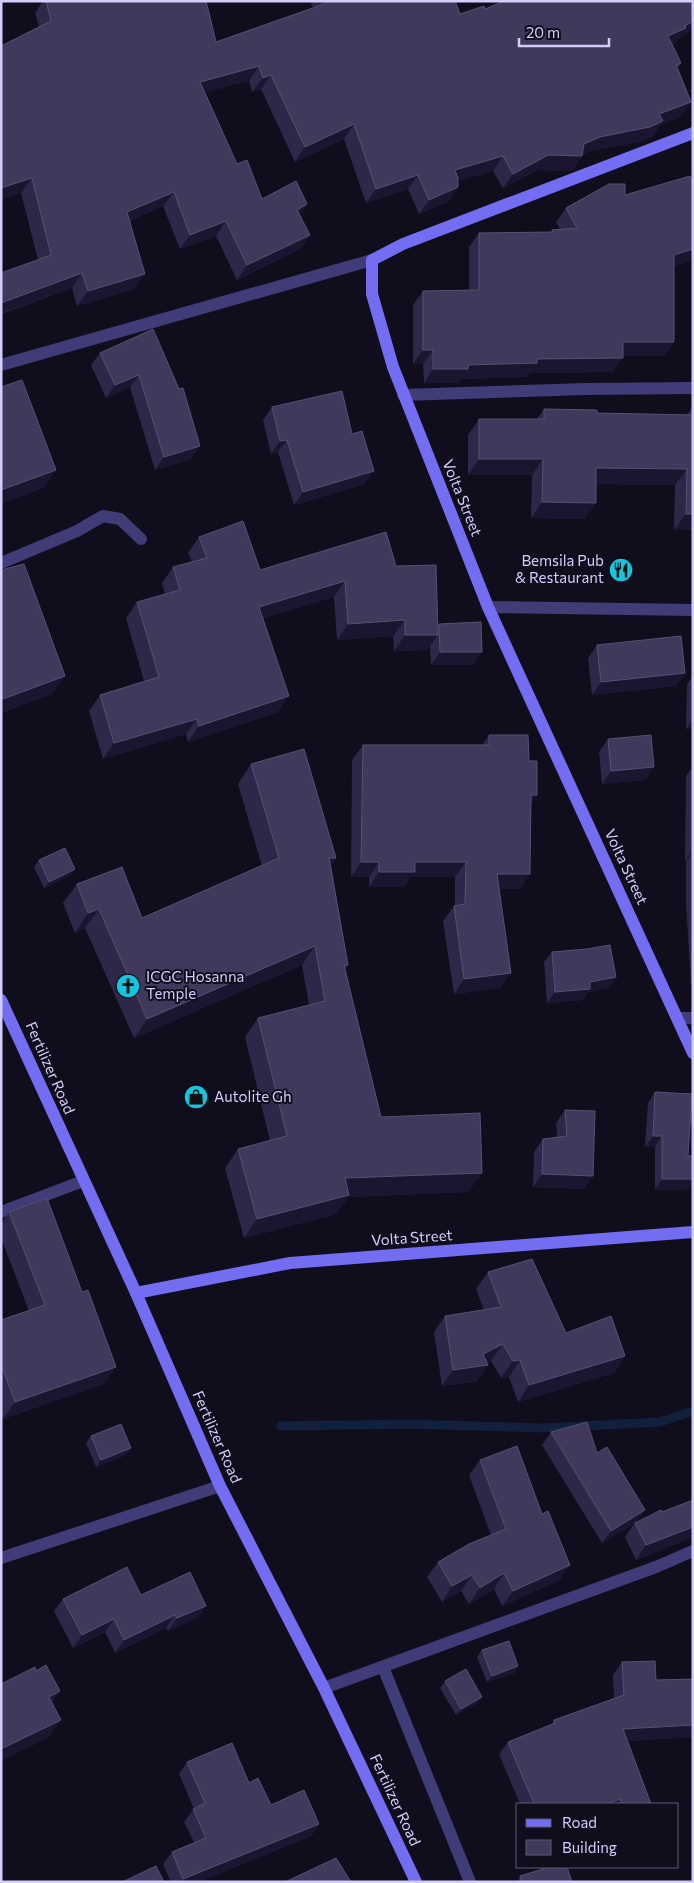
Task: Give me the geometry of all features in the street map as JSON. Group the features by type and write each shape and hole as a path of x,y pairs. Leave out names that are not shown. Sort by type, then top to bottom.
{"street":[{"path":"1,365 372,260 403,244 693,133"},
{"name":"Volta Street","path":"372,260 372,294 393,367 488,607 693,1053"},
{"path":"403,395 586,389 693,388"},
{"path":"1,562 77,531 103,516 120,519 141,539"},
{"path":"488,607 693,610"},
{"name":"Fertilizer Road","path":"1,1000 136,1293 220,1486 324,1688 416,1882"},
{"path":"677,1018 693,1018"},
{"path":"1,1212 83,1181"},
{"name":"Volta Street","path":"136,1293 290,1263 693,1232"},
{"path":"1,1558 220,1486"},
{"path":"324,1688 656,1567 693,1551"},
{"path":"383,1667 470,1882"}],"building":[{"path":"46,1 206,1 216,42 327,3 326,1 455,1 460,14 484,6 485,9 504,1 693,1 693,21 685,26 686,28 668,36 681,63 676,65 691,102 659,114 663,121 650,127 600,137 584,144 582,156 548,155 513,174 503,156 455,170 458,178 458,187 429,200 418,175 376,189 354,124 305,147 271,75 263,78 259,66 200,82 237,164 247,160 262,199 296,181 307,204 297,210 310,235 247,265 226,221 190,235 174,192 127,212 145,274 88,291 82,273 1,303 1,273 51,255 32,178 1,188 1,46 51,21"},
{"path":"690,176 693,186 693,249 674,255 674,342 623,342 623,358 537,359 537,363 468,365 468,369 433,369 433,350 423,350 423,291 479,290 479,233 553,232 552,230 577,228 566,208 609,184 625,184 625,195"},
{"path":"153,329 179,389 183,388 200,446 164,457 139,375 115,385 100,353"},
{"path":"22,380 56,470 1,490 1,387"},
{"path":"342,391 352,434 362,431 374,471 303,492 287,440 280,441 272,407"},
{"path":"544,409 597,410 597,413 693,415 693,514 686,514 687,469 596,468 596,503 542,502 543,459 479,459 479,419 544,419"},
{"path":"243,521 260,570 386,532 396,566 436,565 438,635 405,635 405,620 348,624 345,581 259,607 289,696 199,726 197,719 114,743 100,695 159,677 137,602 180,590 173,567 207,558 199,537"},
{"path":"24,564 65,676 3,699 1,691 1,570"},
{"path":"481,622 482,652 440,652 439,624"},
{"path":"681,636 685,673 601,682 597,645"},
{"path":"489,735 528,735 529,761 537,761 537,795 531,795 530,874 497,874 511,973 464,979 454,906 465,904 466,862 415,862 415,872 379,872 379,862 361,862 363,745 489,745"},
{"path":"651,735 654,767 611,771 608,739"},
{"path":"304,749 336,858 329,858 348,965 344,965 381,1117 480,1113 482,1173 345,1178 349,1195 257,1219 238,1149 287,1136 258,1018 325,1001 315,946 147,1019 99,909 88,913 77,884 122,867 142,918 279,858 251,764"},
{"path":"65,848 75,869 49,882 39,860"},
{"path":"610,945 616,977 590,982 590,989 555,992 552,952"},
{"path":"655,1092 692,1094 688,1156 693,1156 693,1179 662,1179 662,1136 653,1136"},
{"path":"565,1110 595,1111 593,1176 542,1174 543,1139 567,1136"},
{"path":"47,1198 82,1292 88,1290 116,1367 15,1402 1,1364 1,1320 45,1305 9,1212"},
{"path":"532,1259 566,1333 611,1316 625,1356 529,1385 520,1360 513,1361 503,1344 483,1354 488,1365 453,1370 445,1316 501,1307 488,1272"},
{"path":"587,1422 597,1453 607,1447 645,1510 611,1531 551,1432"},
{"path":"121,1424 131,1448 101,1460 91,1436"},
{"path":"517,1446 542,1514 548,1511 570,1565 513,1591 504,1573 480,1588 472,1575 452,1586 438,1562 469,1544 506,1529 480,1460"},
{"path":"693,1500 693,1527 646,1545 635,1523 661,1510 662,1512"},
{"path":"127,1567 141,1595 190,1572 206,1606 177,1618 175,1615 124,1640 114,1619 82,1635 63,1599"},
{"path":"509,1641 518,1666 492,1676 482,1650"},
{"path":"655,1661 656,1680 693,1679 693,1725 623,1729 651,1803 622,1803 620,1799 610,1803 534,1803 508,1742 555,1723 554,1720 624,1695 622,1662"},
{"path":"46,1665 60,1691 49,1697 61,1720 1,1749 1,1684 35,1667 36,1671"},
{"path":"466,1669 482,1697 461,1709 445,1681"},
{"path":"232,1743 249,1783 258,1778 271,1805 304,1790 319,1824 183,1879 172,1852 206,1838 193,1809 205,1803 187,1762"},
{"path":"336,1858 351,1882 285,1882"},
{"path":"156,1866 164,1882 122,1882"},
{"path":"567,1868 572,1882 522,1882 520,1876 543,1869"}],"waterway":[{"path":"281,1426 409,1424 544,1428 660,1422 693,1411"}],"place":[{"name":"Bemsila Pub & Restaurant","path":"621,570"},
{"name":"ICGC Hosanna Temple","path":"128,986"},
{"name":"Autolite Gh","path":"196,1097"}]}
